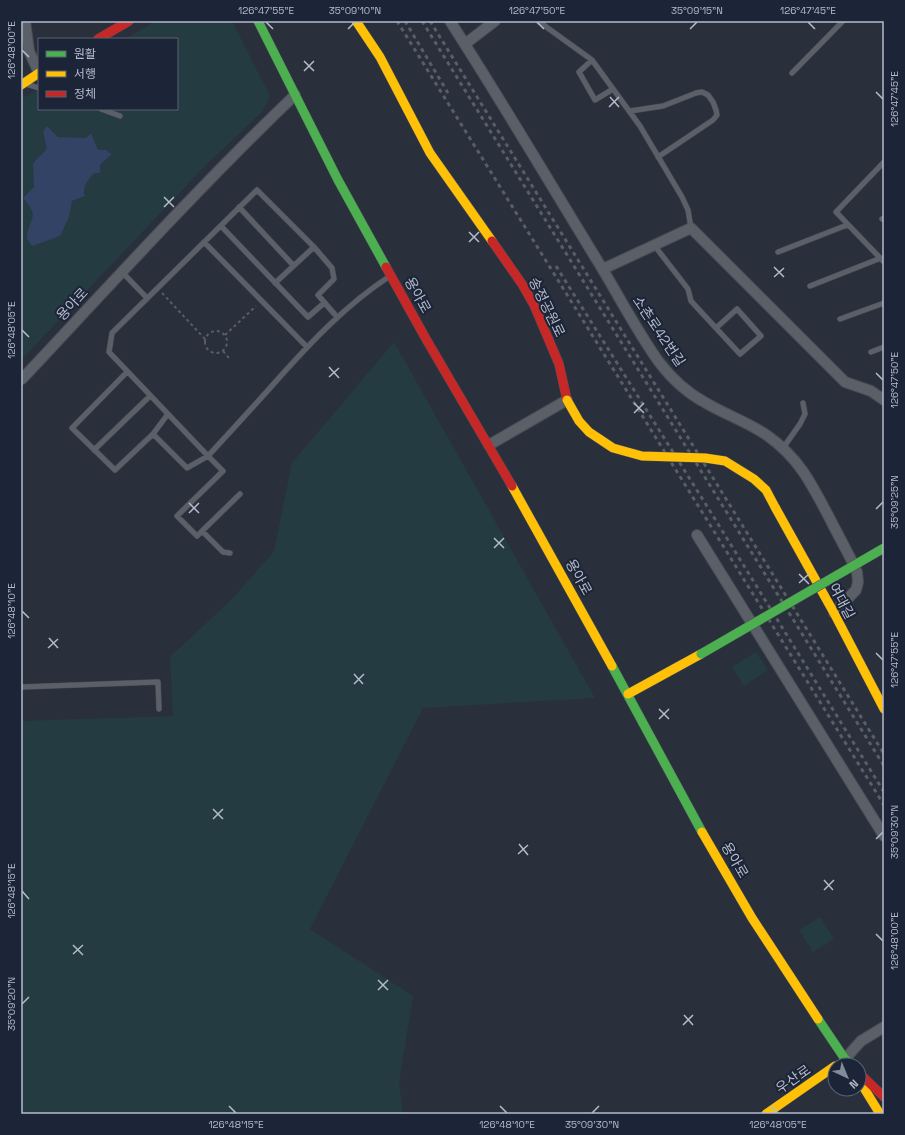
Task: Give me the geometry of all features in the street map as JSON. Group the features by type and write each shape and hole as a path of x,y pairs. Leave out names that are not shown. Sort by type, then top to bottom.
{"main road":[{"path":"100,38 129,21"},
{"name":"용아로","path":"258,21 338,180 426,339 488,444 628,694 710,846 748,912 840,1057"},
{"name":"송정공원로","path":"356,21 380,57 430,153 522,284 534,304 558,364 567,400 579,422 589,432 613,448 642,456 705,458 726,461 754,479 766,490 775,507"},
{"path":"22,84 38,74"},
{"name":"여대길","path":"775,507 834,613 884,708"},
{"path":"628,694 701,654 884,548"},
{"name":"우산로","path":"766,1114 827,1075"},
{"path":"867,1080 884,1097"},
{"path":"867,1093 880,1114"}],"street":[{"path":"25,21 29,51 38,71"},
{"name":"소촌로42번길","path":"450,21 645,340 660,362 678,384 707,404 740,420 767,436 783,448 800,465 810,480 857,572 858,582 856,590 834,613"},
{"path":"465,44 495,21"},
{"name":"용아로","path":"22,379 240,149 295,95"},
{"path":"603,269 691,228 845,382 871,390 884,400"},
{"path":"488,444 567,400"},
{"path":"697,535 884,836"},
{"path":"849,1057 861,1041 884,1027"}],"lane":[{"path":"538,21 592,60 630,112 682,197 688,210 691,228"},
{"path":"792,73 843,21"},
{"path":"592,60 579,72 595,100 613,89"},
{"path":"22,84 38,88"},
{"path":"630,112 663,106 702,92 708,95 713,102 716,110 716,115 713,120 658,157"},
{"path":"104,110 120,116"},
{"path":"810,286 882,260 836,212 884,162"},
{"path":"240,494 197,536 178,516 223,471 109,352 112,333 258,190 314,247 332,268 334,279 318,295 337,317"},
{"path":"239,207 293,265"},
{"path":"778,252 847,225"},
{"path":"221,226 308,317 324,303"},
{"path":"204,242 306,347"},
{"path":"654,245 688,289 691,301 740,354 761,336 737,310 716,328"},
{"path":"275,283 314,247"},
{"path":"122,272 147,298"},
{"path":"153,434 187,468 208,456 306,347 337,317 369,290 391,276"},
{"path":"840,319 884,303"},
{"path":"871,352 884,347"},
{"path":"128,372 72,428 115,470 153,434 168,414"},
{"path":"94,450 150,396"},
{"path":"783,448 800,424 805,414 803,403"},
{"path":"202,531 223,552 230,553"},
{"path":"21,687 158,682 159,709"}],"path":[{"path":"157,288 205,339 208,350 215,353 222,351 227,345 225,335 221,331 210,332 205,339"},
{"path":"225,335 262,302"},
{"path":"222,351 229,358"}],"shaded area":[{"path":"156,21 232,21 270,96 263,111 204,167 21,360 21,99 38,90 38,110 178,110 178,38 127,38","holes":["47,126 58,137 86,138 91,133 98,150 106,150 112,154 100,165 84,185 85,196 72,201 69,217 45,240 32,246 28,228 33,218 33,163 47,149 43,132"]},
{"path":"394,342 595,698 423,708 310,929 413,996 399,1082 403,1114 21,1114 21,721 173,716 170,657 234,597 274,551 292,463"},
{"path":"756,652 768,670 744,686 732,667"},
{"path":"820,917 834,939 813,952 799,930"}],"water":[{"path":"47,126 58,137 86,138 91,133 98,150 106,150 112,154 100,165 100,173 94,173 88,181 84,189 85,196 72,201 69,217 60,236 32,246 27,239 33,214 29,205 23,198 34,187 33,163 47,149 43,132"}],"railway":[{"path":"397,21 884,805"},
{"path":"405,21 448,93"},
{"path":"422,21 884,766"},
{"path":"430,21 884,754"},
{"path":"556,266 884,792"}],"traffic: fast":[{"path":"258,21 338,180 386,267"},
{"path":"701,654 884,548"},
{"path":"612,666 702,832"},
{"path":"818,1019 844,1057"}],"traffic: slow":[{"path":"356,21 380,57 430,153 492,241"},
{"path":"21,85 38,74"},
{"path":"567,400 579,421 589,432 613,448 642,456 705,458 725,461 754,479 766,490 775,507"},
{"path":"512,486 612,666"},
{"path":"775,507 834,613 884,709"},
{"path":"628,694 701,654"},
{"path":"702,832 752,918 818,1019"},
{"path":"766,1114 827,1072"},
{"path":"867,1093 880,1114"}],"traffic: jam":[{"path":"100,38 129,21"},
{"path":"492,241 522,284 534,305 559,364 567,400"},
{"path":"386,267 426,339 512,486"},
{"path":"867,1081 884,1097"}]}
